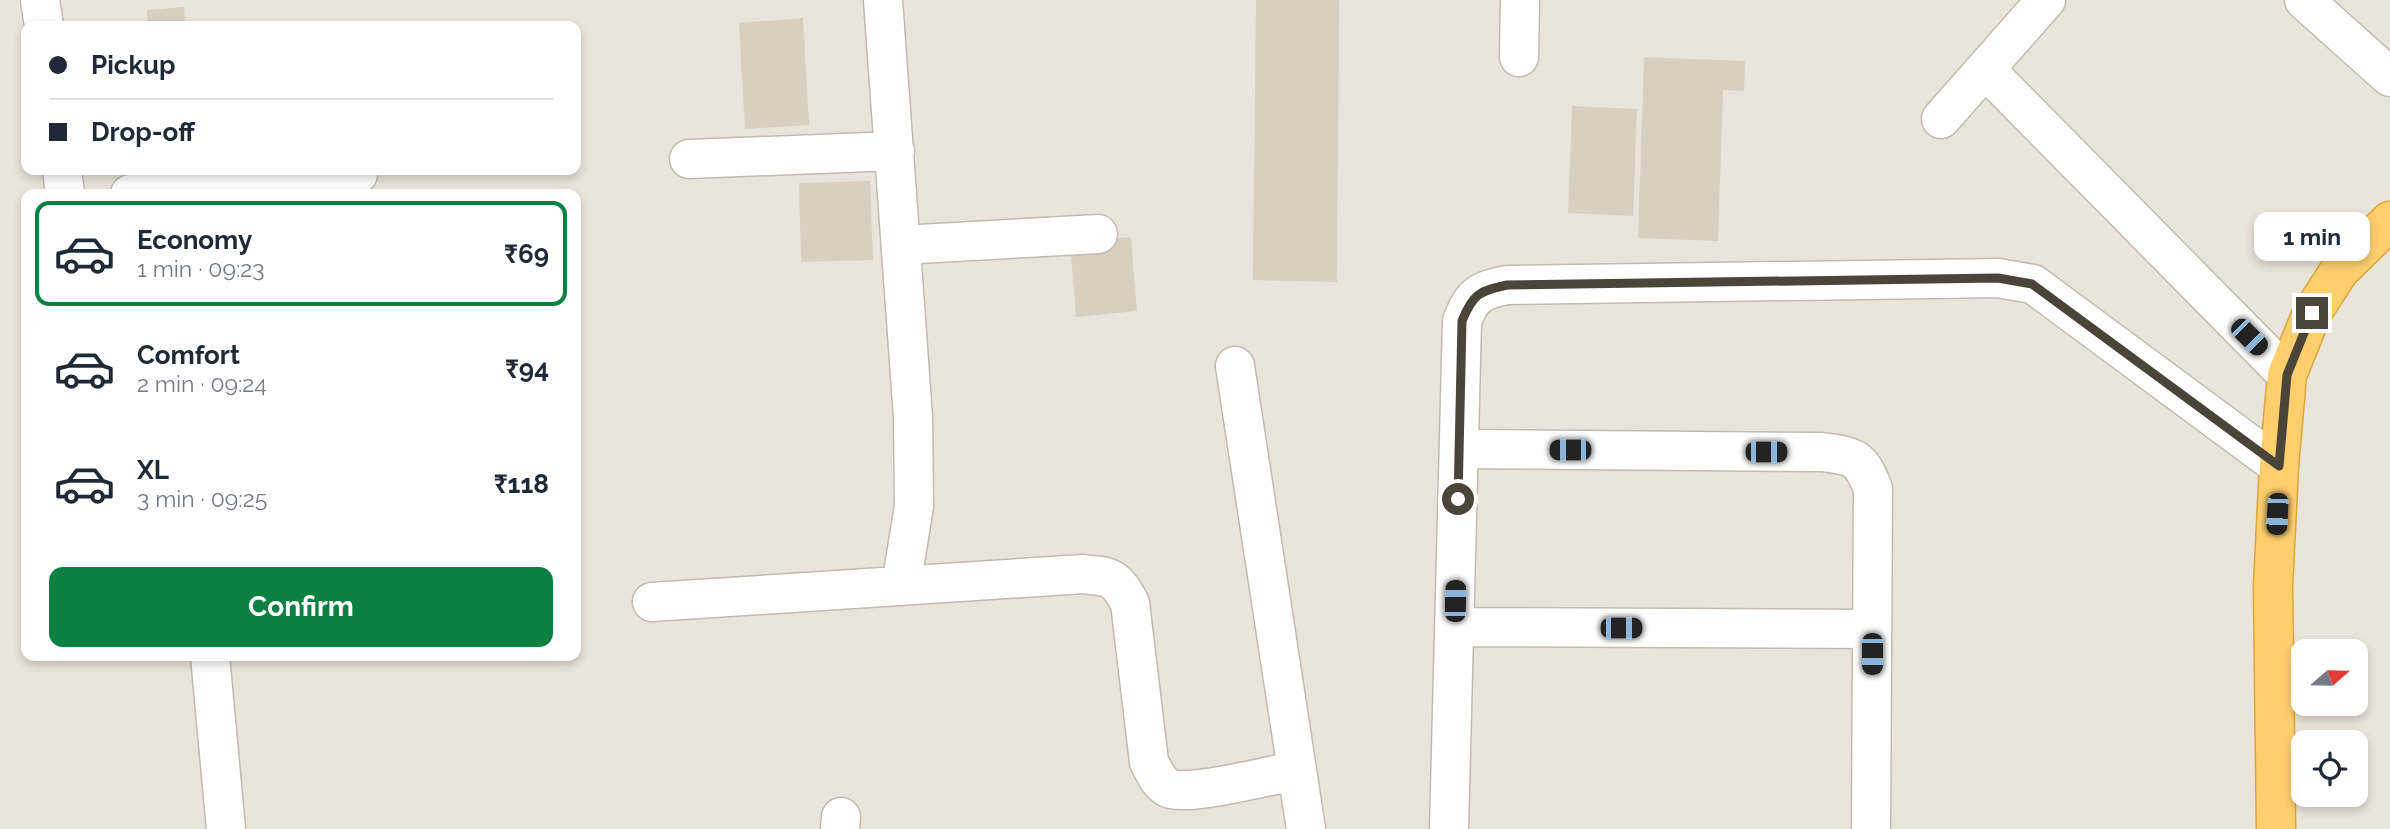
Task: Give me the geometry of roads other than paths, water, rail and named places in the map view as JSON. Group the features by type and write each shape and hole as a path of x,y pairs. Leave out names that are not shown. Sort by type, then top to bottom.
{"highway":[{"path":"2276,829 2273,586 2287,375 2312,313 2339,271 2390,220"}],"street":[{"path":"40,0 43,21"},
{"path":"883,0 913,417 914,506 901,586"},
{"path":"1519,57 1520,0"},
{"path":"1941,118 2046,0"},
{"path":"2304,0 2390,77"},
{"path":"1985,69 2287,375"},
{"path":"689,159 895,151"},
{"path":"187,189 347,175"},
{"path":"901,245 1098,234"},
{"path":"1449,829 1462,321 1468,305 1483,290 1507,285 1998,278 2032,284 2279,466"},
{"path":"1235,366 1306,829"},
{"path":"1459,449 1822,452 1846,455 1865,468 1873,489 1871,829"},
{"path":"652,602 1083,574 1101,576 1118,582 1130,603 1149,762 1159,780 1170,789 1191,790 1297,770"},
{"path":"1454,626 1872,629"},
{"path":"210,661 226,829"}]}
